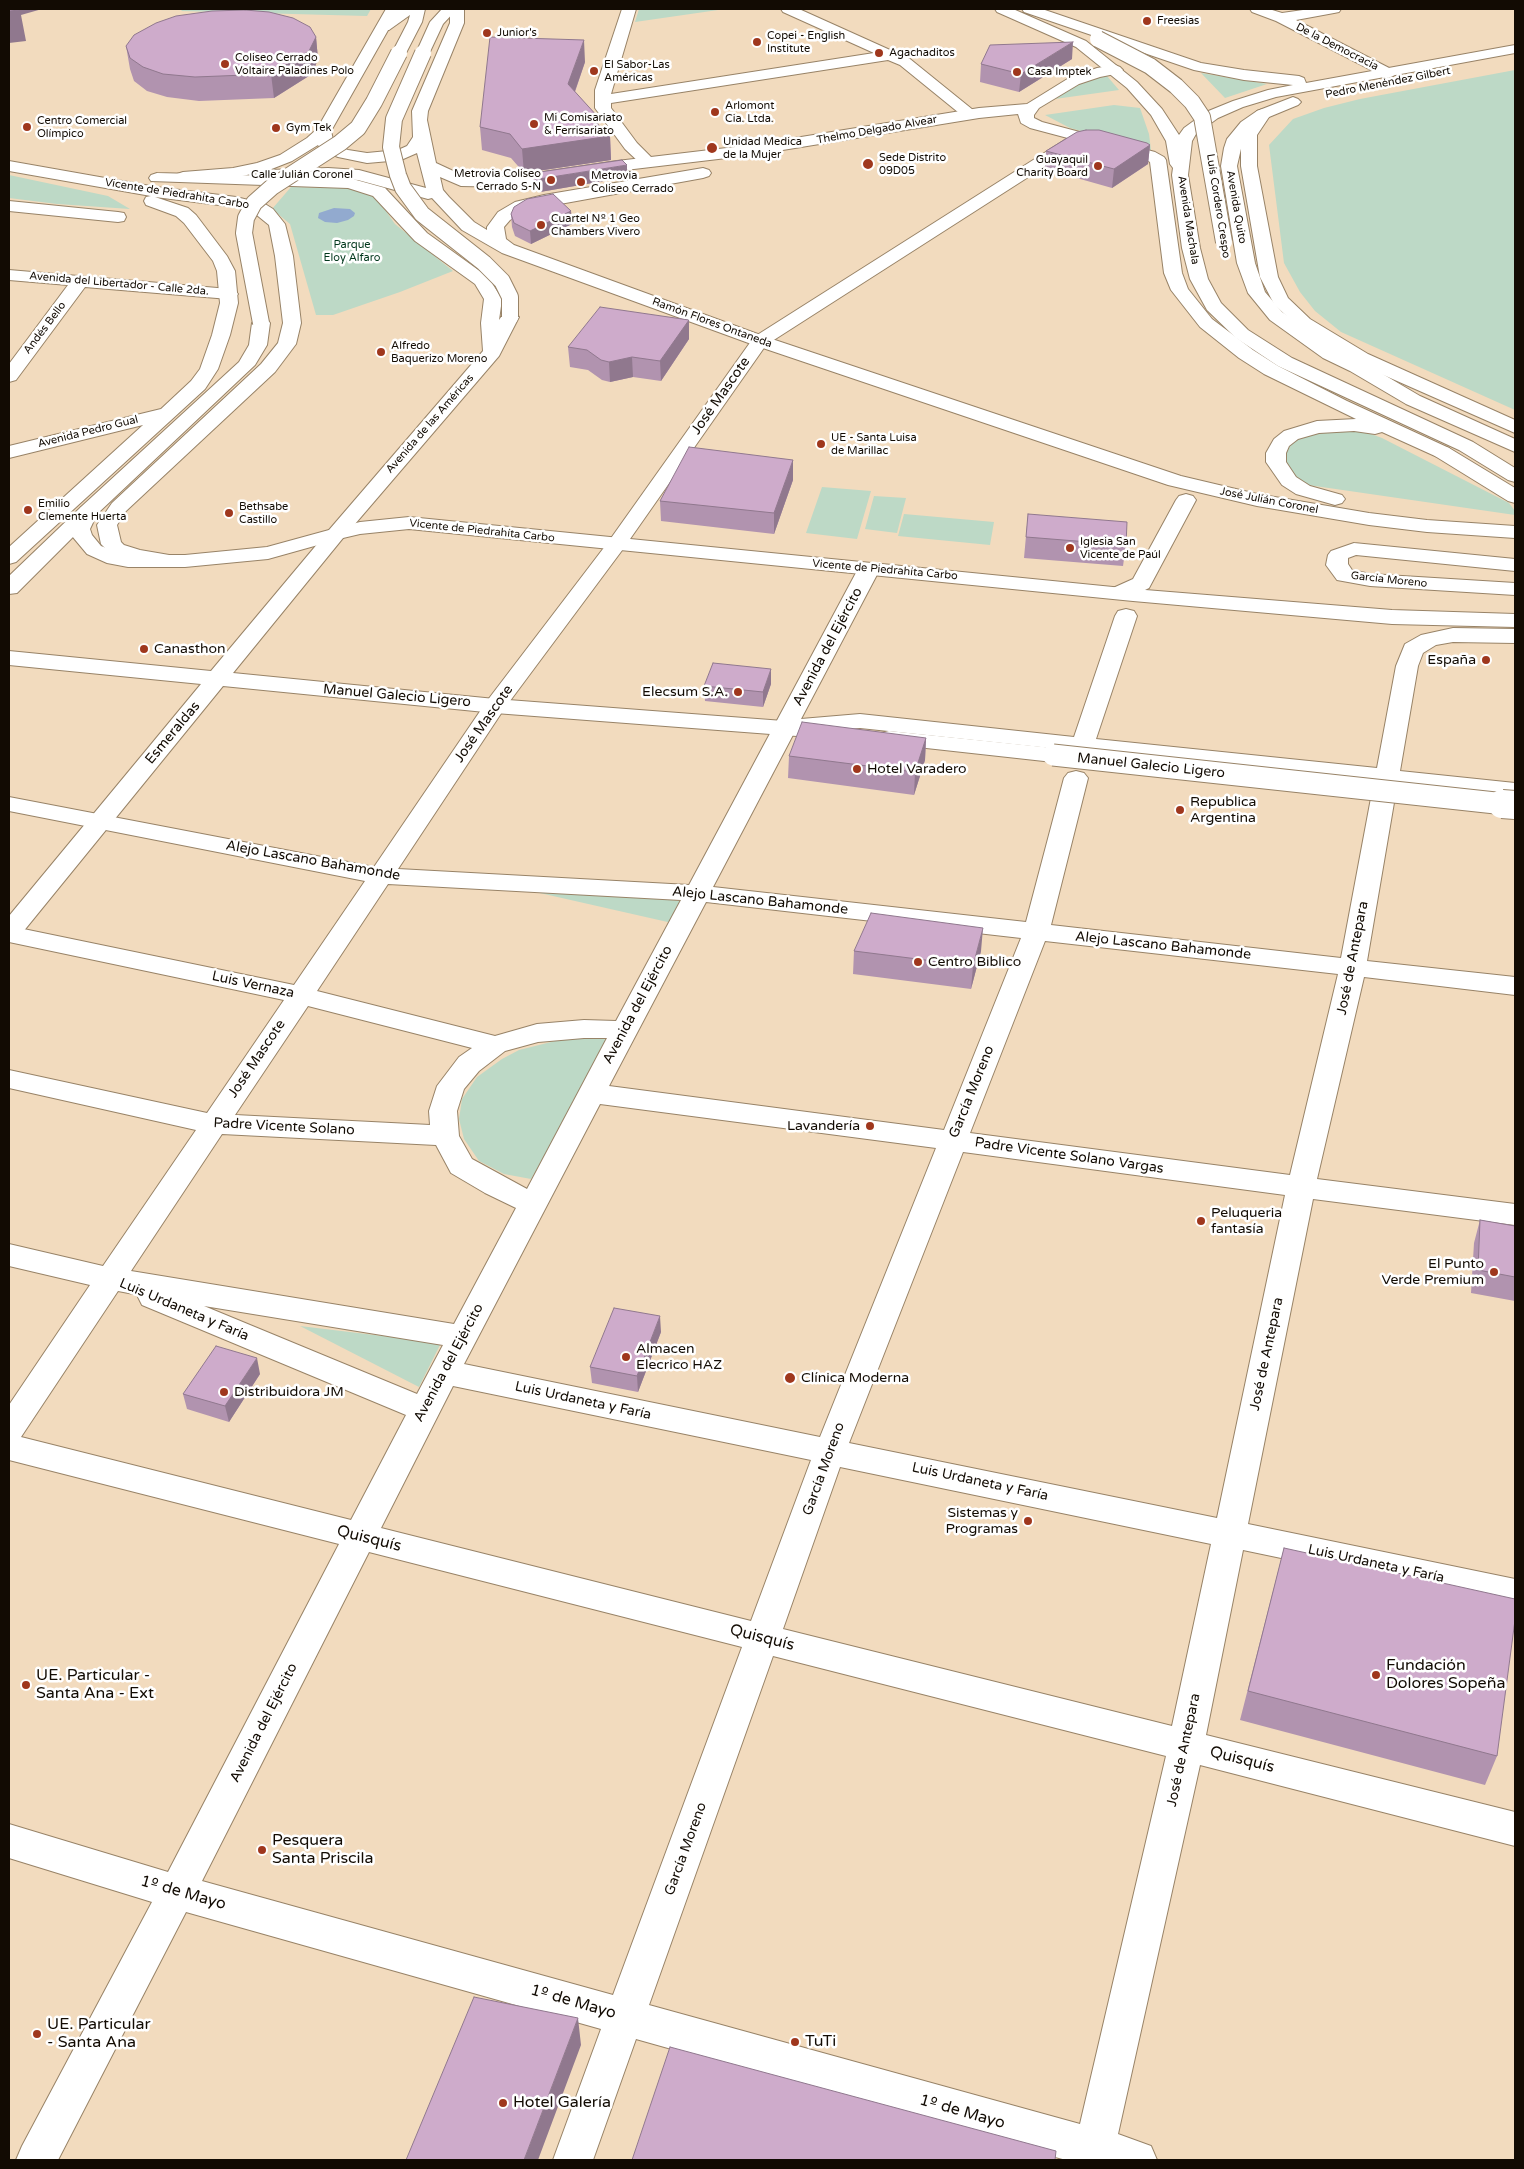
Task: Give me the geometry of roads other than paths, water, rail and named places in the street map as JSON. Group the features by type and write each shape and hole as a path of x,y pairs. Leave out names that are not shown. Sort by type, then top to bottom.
{"main road":[{"path":"157,178 233,173 273,163 303,149 323,130 393,9"},
{"path":"384,27 408,9"},
{"path":"9,588 88,510 253,356 259,339 261,323 243,225 250,209 272,187 340,143 358,128 374,102 415,22 418,9"},
{"name":"Avenida de las Américas","path":"336,534 492,352 510,317 510,297 502,281 484,263 422,214 403,188 391,147 394,119 437,22 450,9"},
{"path":"428,165 420,137 420,111 457,23 457,9"},
{"path":"629,9 603,90 602,100 606,115 631,146 648,162"},
{"path":"788,9 905,62 970,114"},
{"path":"1002,9 1081,44 1115,70 1148,101 1169,130 1174,141 1180,175"},
{"path":"1029,9 1199,67 1244,75 1310,82 1348,81"},
{"name":"Luís Cordero Crespo","path":"1029,9 1150,66 1176,86 1192,102 1202,118 1225,249"},
{"path":"1257,9 1281,18"},
{"name":"De la Democracia","path":"1281,18 1334,9"},
{"path":"803,16 822,11"},
{"name":"De la Democracia","path":"1281,18 1388,73"},
{"name":"Pedro Menéndez Gilbert","path":"1348,81 1515,48"},
{"path":"602,100 892,55"},
{"path":"1028,112 1078,79 1115,70 1143,73 1160,71 1164,68 1164,64 1160,55"},
{"name":"Pedro Menéndez Gilbert","path":"1263,114 1288,103 1308,98 1515,59"},
{"name":"Avenida Machala","path":"1348,81 1256,98 1212,115 1186,136 1180,175 1191,248 1199,279 1213,306 1242,334 1284,362 1466,446 1515,477"},
{"name":"Avenida Machala","path":"1028,112 1029,122 1036,126 1149,155 1158,160 1173,273 1180,290 1213,328 1246,354 1271,370 1340,405 1442,452"},
{"name":"Thelmo Delgado Alvear","path":"428,165 461,181 493,183 752,150 970,114 1028,112"},
{"name":"Thelmo Delgado Alvear","path":"734,168 998,123 1028,112"},
{"name":"Avenida Quito","path":"1263,114 1247,125 1235,139 1229,166 1246,263 1257,293 1276,316 1307,340 1413,400 1515,446"},
{"name":"Avenida Quito","path":"1263,114 1249,135 1249,166 1267,269 1273,289 1280,300 1304,323 1346,349 1515,427"},
{"path":"323,130 323,137 327,147 344,154 367,158 401,155 413,149 420,137"},
{"name":"José Mascote","path":"9,1430 495,706 616,545 760,341 1080,138"},
{"path":"9,153 132,176 349,183 379,192 421,237 482,281 492,299 490,323 492,352"},
{"name":"Ramón Flores Ontaneda","path":"428,165 435,190 443,201 468,226 508,249 760,341 1032,432"},
{"path":"9,166 79,178 182,212 196,226 221,260 226,271 229,294 229,303 221,335 209,369 198,385 9,558"},
{"path":"508,249 498,240 495,227 504,216 521,206 544,200 715,171"},
{"name":"Calle Julián Coronel","path":"187,177 319,173 359,175 412,189 443,201"},
{"name":"Vicente de Piedrahíta Carbo","path":"79,178 249,204 267,213 277,224 280,231 292,323 287,344 268,368 112,515 107,525 111,544 125,554 184,561 268,553 360,528 409,524 1127,594"},
{"path":"9,206 118,217"},
{"name":"Avenida del Libertador - Calle 2da.","path":"9,275 229,294"},
{"name":"Andés Bello","path":"9,376 80,281"},
{"path":"1236,290 1257,318 1290,343 1346,373 1413,400"},
{"path":"172,409 226,383"},
{"name":"Avenida Pedro Gual","path":"9,452 172,409"},
{"path":"1507,531 1324,497 1303,490 1289,481 1281,472 1276,462 1276,452 1281,443 1291,435 1304,430 1333,425 1354,425 1393,433 1515,477"},
{"name":"Avenida Pedro Gual","path":"9,464 148,430"},
{"name":"José Julián Coronel","path":"1032,432 1175,481 1257,500 1369,519 1427,526 1507,531"},
{"path":"105,495 126,450"},
{"path":"1442,452 1515,497"},
{"path":"1127,594 1141,583 1186,500"},
{"path":"88,510 80,529 82,536 94,550 114,559 128,561 184,561"},
{"name":"Esmeraldas","path":"9,933 336,534"},
{"name":"García Moreno","path":"1506,564 1354,549 1338,555 1337,565 1345,576 1370,580 1509,588"},
{"path":"1506,564 1509,588"},
{"name":"Avenida del Ejército","path":"36,2160 178,1892 444,1372 869,569"},
{"path":"1127,594 1392,617 1515,621"},
{"path":"1083,743 1126,616"},
{"name":"José de Antepara","path":"1093,2155 1186,1746 1302,1187 1353,968 1407,666 1414,649 1429,640 1453,635 1515,636"},
{"name":"Manuel Galecio Ligero","path":"9,658 495,706 786,727 1515,806"},
{"name":"Manuel Galecio Ligero","path":"786,727 860,720 1515,790"},
{"name":"García Moreno","path":"573,2160 830,1451 1036,932 1076,778"},
{"name":"Alejo Lascano Bahamonde","path":"9,804 381,876 698,893 1515,986"},
{"name":"Luis Vernaza","path":"9,933 300,995 495,1045"},
{"path":"533,1204 495,1186 462,1166 444,1136 443,1111 451,1086 469,1064 495,1045 537,1033 584,1028 625,1030"},
{"name":"Padre Vicente Solano","path":"9,1079 214,1124 444,1136"},
{"name":"Padre Vicente Solano Vargas","path":"592,1093 1515,1215"},
{"name":"Luis Urdaneta y Faría","path":"9,1254 110,1279 464,1336"},
{"name":"Luis Urdaneta y Faría","path":"110,1279 425,1410"},
{"name":"Luis Urdaneta y Faría","path":"444,1372 1515,1592"},
{"name":"Quisquís","path":"9,1447 1515,1829"},
{"name":"1º de Mayo","path":"9,1841 178,1892 625,2017 1093,2155 1137,2160"}],"water":[{"path":"334,208 350,209 355,213 348,220 337,223 325,222 318,218 319,213"}],"place":[{"name":"Freesias","path":"1147,21"},
{"name":"Junior's","path":"487,33"},
{"name":"Copei - English Institute","path":"757,42"},
{"name":"Agachaditos","path":"879,53"},
{"name":"Coliseo Cerrado Voltaire Paladines Polo","path":"225,64"},
{"name":"El Sabor-Las Américas","path":"594,71"},
{"name":"Casa Imptek","path":"1017,72"},
{"name":"Arlomont Cia. Ltda.","path":"715,112"},
{"name":"Mi Comisariato & Ferrisariato","path":"534,124"},
{"name":"Centro Comercial Olímpico","path":"27,127"},
{"name":"Gym Tek","path":"276,128"},
{"name":"Unidad Medica de la Mujer","path":"712,148"},
{"name":"Sede Distrito 09D05","path":"868,164"},
{"name":"Guayaquil Charity Board","path":"1098,166"},
{"name":"Metrovia Coliseo Cerrado S-N","path":"551,180"},
{"name":"Metrovia Coliseo Cerrado","path":"581,182"},
{"name":"Cuartel Nº 1 Geo Chambers Vivero","path":"541,225"},
{"name":"Alfredo Baquerizo Moreno","path":"381,352"},
{"name":"UE - Santa Luisa de Marillac","path":"821,444"},
{"name":"Emilio Clemente Huerta","path":"28,510"},
{"name":"Bethsabe Castillo","path":"229,513"},
{"name":"Iglesia San Vicente de Paúl","path":"1070,548"},
{"name":"Canasthon","path":"144,649"},
{"name":"España","path":"1486,660"},
{"name":"Elecsum S.A.","path":"738,692"},
{"name":"Hotel Varadero","path":"857,769"},
{"name":"Republica Argentina","path":"1180,810"},
{"name":"Centro Biblico","path":"918,962"},
{"name":"Lavandería","path":"870,1126"},
{"name":"Peluqueria fantasía","path":"1201,1221"},
{"name":"El Punto Verde Premium","path":"1494,1272"},
{"name":"Almacen Elecrico HAZ","path":"626,1357"},
{"name":"Clínica Moderna","path":"790,1378"},
{"name":"Distribuidora JM","path":"224,1392"},
{"name":"Sistemas y Programas","path":"1028,1521"},
{"name":"Fundación Dolores Sopeña","path":"1376,1675"},
{"name":"UE. Particular - Santa Ana - Ext","path":"26,1685"},
{"name":"Pesquera Santa Priscila","path":"262,1850"},
{"name":"UE. Particular - Santa Ana","path":"37,2034"},
{"name":"TuTi","path":"795,2042"},
{"name":"Hotel Galería","path":"503,2103"}],"park label":[{"name":"Parque Eloy Alfaro","path":"352,251"}]}
